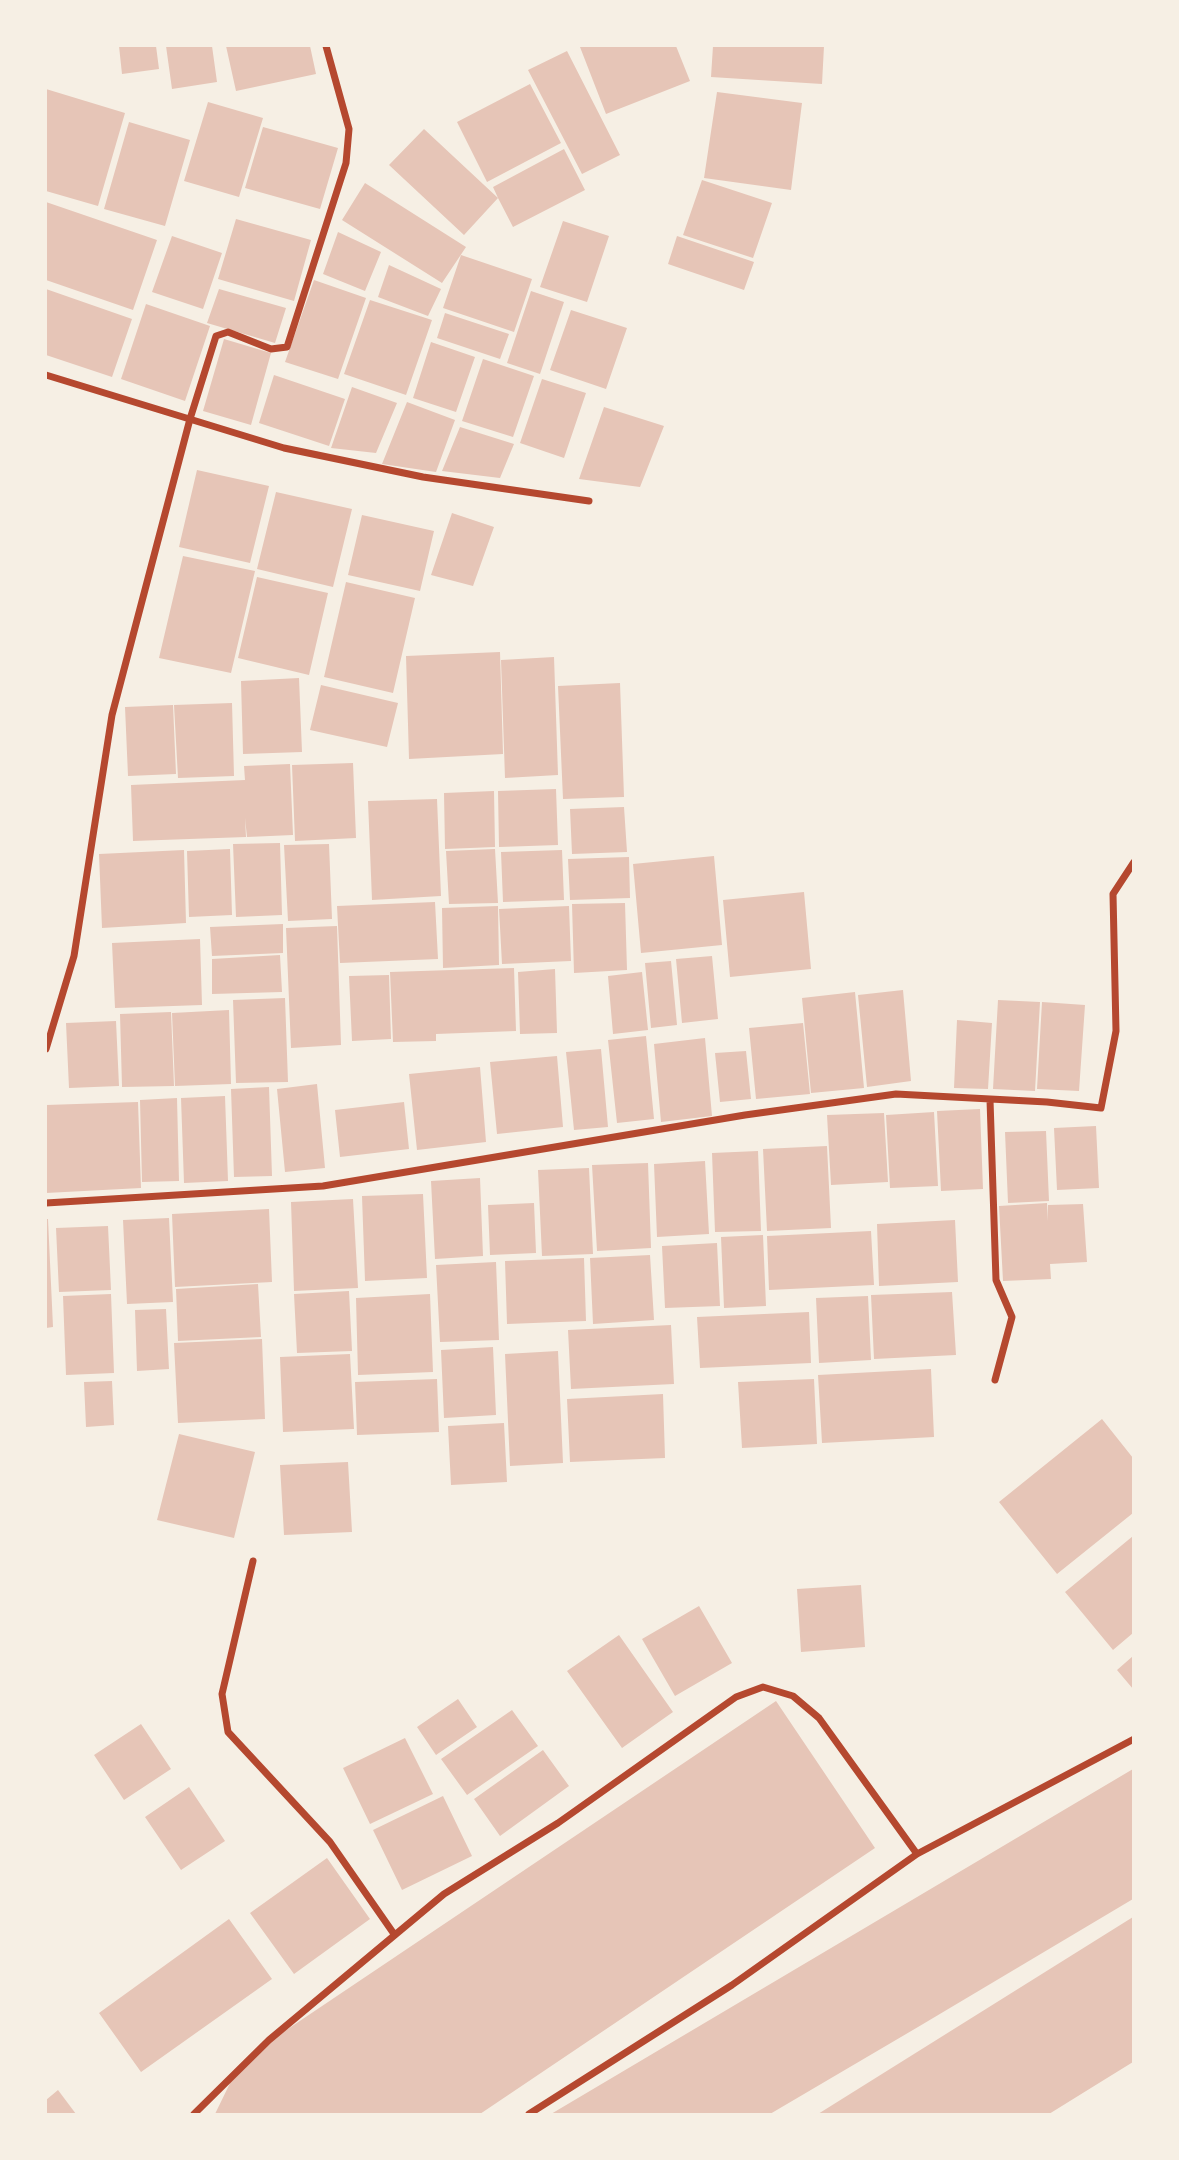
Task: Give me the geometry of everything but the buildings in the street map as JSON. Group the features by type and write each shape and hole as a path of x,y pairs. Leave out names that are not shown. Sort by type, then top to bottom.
{"street":[{"path":"46,1049 74,956 112,715 190,419 216,336 228,332 271,349 287,347 346,163 349,129 326,46"},
{"path":"46,375 284,448 423,478 589,501"},
{"path":"46,1203 323,1186 745,1115 896,1094 1047,1102 1101,1108 1116,1031 1113,894 1133,862"},
{"path":"989,1100 996,1280 1012,1317 995,1380"},
{"path":"253,1561 222,1694 228,1732 330,1842 394,1934"},
{"path":"194,2115 269,2040 444,1894 558,1823 736,1697 763,1687 793,1696 819,1718 917,1854"},
{"path":"528,2115 732,1985 917,1854 1133,1739"}]}
